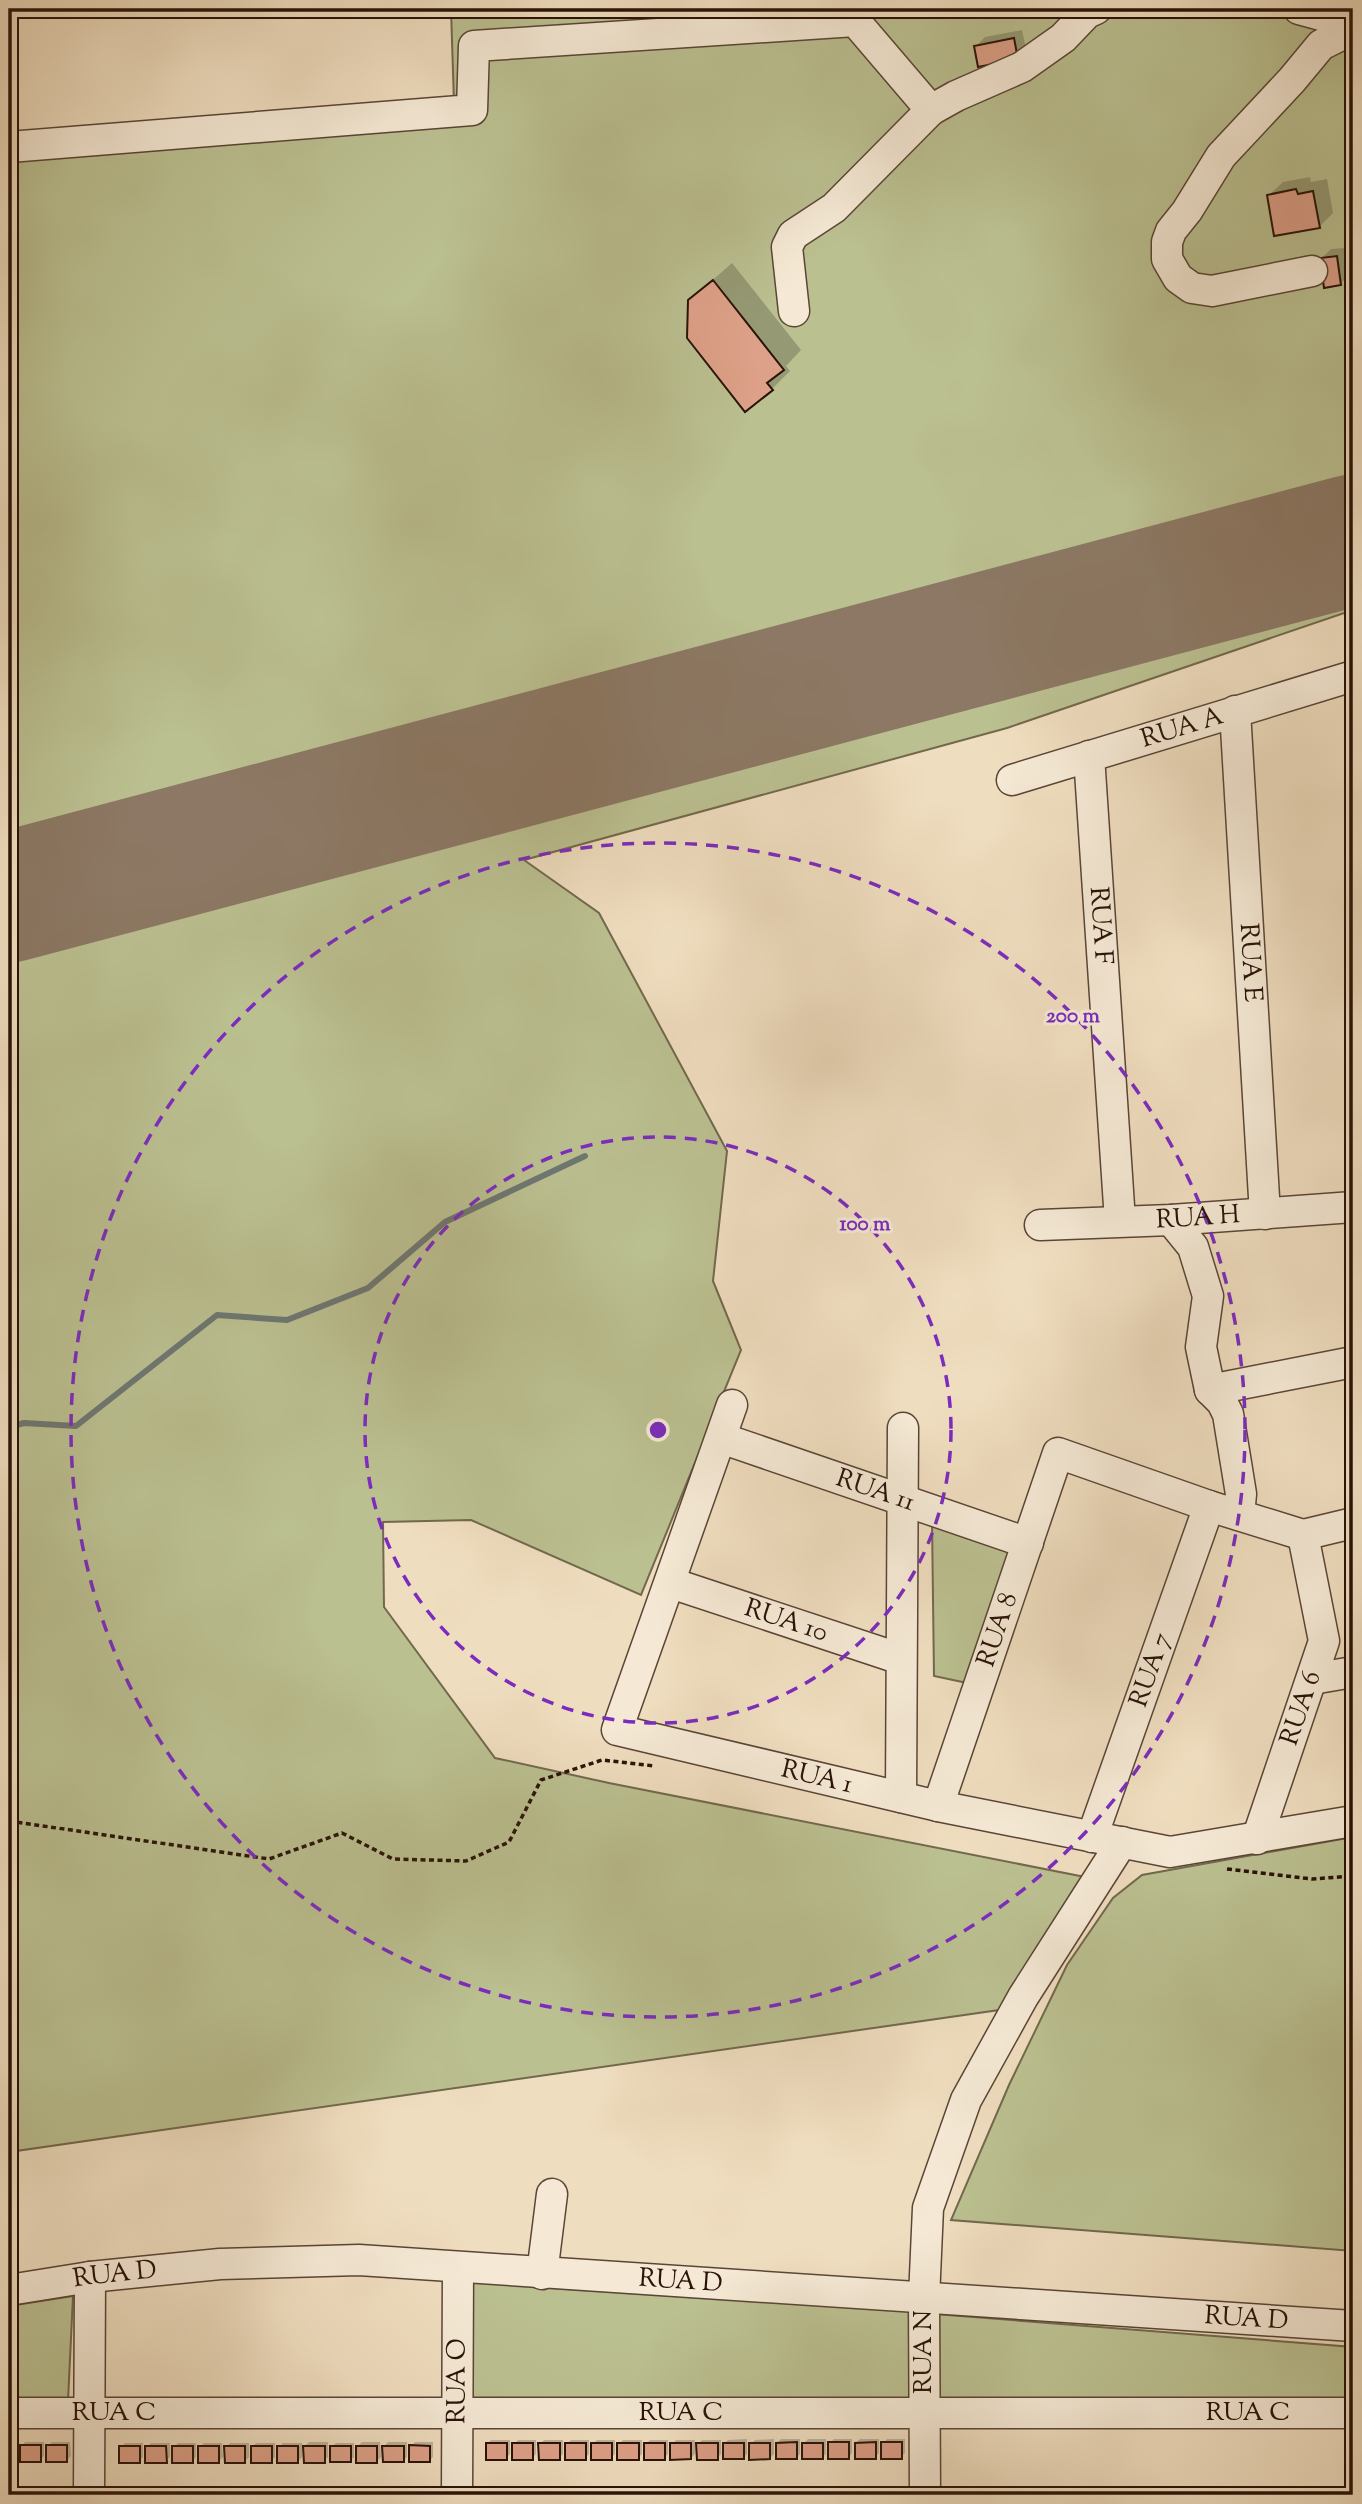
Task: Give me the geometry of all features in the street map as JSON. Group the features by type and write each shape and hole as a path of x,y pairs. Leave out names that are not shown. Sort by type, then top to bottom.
{"street":[{"path":"794,311 787,247 793,235 834,208 931,110 1022,67 1063,38 1087,13 1096,9"},
{"path":"1299,9 1353,28"},
{"path":"9,147 472,110 474,46 855,22 931,110"},
{"path":"1312,271 1212,291 1192,288 1178,278 1167,259 1167,242 1171,231 1187,211 1221,156 1321,45 1353,28"},
{"name":"RUA A","path":"1012,780 1353,676"},
{"name":"RUA E","path":"1235,711 1265,1214"},
{"name":"RUA F","path":"1089,756 1121,1222"},
{"name":"RUA H","path":"1040,1225 1171,1220 1353,1207"},
{"path":"1171,1220 1192,1247 1208,1296 1201,1347 1210,1390 1222,1402 1228,1414 1241,1494 1240,1515"},
{"path":"1210,1390 1353,1362"},
{"name":"RUA 1","path":"732,1405 617,1730 937,1806 1170,1852 1353,1821"},
{"path":"901,1797 903,1428"},
{"name":"RUA 11","path":"721,1438 1028,1543"},
{"name":"RUA 8","path":"937,1806 1058,1453 1209,1506"},
{"path":"1209,1506 1303,1535 1353,1523"},
{"name":"RUA 7","path":"1092,1837 1209,1506"},
{"name":"RUA 6","path":"1257,1839 1324,1641 1303,1535"},
{"name":"RUA 10","path":"671,1583 901,1659"},
{"path":"1312,1679 1353,1672"},
{"name":"RUA N","path":"925,2495 928,2208 966,2100 1023,1997 1122,1842"},
{"path":"542,2274 552,2194"},
{"name":"RUA D","path":"9,2290 90,2277 220,2264 359,2260 1353,2326"},
{"name":"RUA O","path":"457,2495 458,2268"},
{"path":"89,2495 90,2277"},
{"name":"RUA C","path":"9,2413 1353,2413"}],"path":[{"path":"9,1822 269,1859 342,1833 393,1859 466,1861 509,1842 541,1780 602,1760 666,1767"},
{"path":"1220,1868 1312,1879 1353,1876"}],"green space":[{"path":"451,9 1353,9 1353,610 1007,728 524,860 599,913 727,1151 713,1281 741,1350 641,1595 471,1520 383,1522 384,1607 495,1758 1085,1877 999,2010 9,2152 9,134 454,103"},
{"path":"932,1521 1018,1549 972,1684 934,1676"},
{"path":"1353,1837 1353,2251 951,2220 1009,2085 1067,1965 1113,1898 1142,1875"},
{"path":"461,2280 912,2308 911,2399 465,2399"},
{"path":"73,2296 68,2401 9,2400 9,2306"},
{"path":"935,2314 1353,2347 1353,2401 933,2403"}],"building":[{"path":"1014,38 1018,59 978,67 974,46"},
{"path":"1296,189 1298,194 1313,191 1320,228 1274,236 1267,195"},
{"path":"1337,256 1341,285 1324,288 1320,258"},
{"path":"713,280 784,370 767,383 773,390 745,412 687,338 688,300"},
{"path":"797,2442 797,2459 776,2459 776,2443"},
{"path":"828,2442 849,2442 849,2459 828,2459"},
{"path":"876,2442 876,2459 855,2459 855,2443"},
{"path":"881,2442 902,2442 902,2459 881,2459"},
{"path":"486,2443 507,2443 507,2460 486,2460"},
{"path":"512,2443 533,2443 533,2460 512,2460"},
{"path":"538,2443 560,2443 560,2460 539,2460"},
{"path":"565,2443 586,2443 586,2460 565,2460"},
{"path":"591,2443 612,2443 612,2460 591,2460"},
{"path":"617,2443 639,2443 639,2460 617,2460"},
{"path":"644,2443 665,2443 665,2460 644,2460"},
{"path":"670,2443 691,2443 691,2459 670,2460"},
{"path":"696,2443 718,2443 718,2460 697,2460"},
{"path":"723,2443 744,2443 744,2459 723,2459"},
{"path":"749,2443 770,2443 770,2459 749,2460"},
{"path":"802,2443 823,2443 823,2459 802,2459"},
{"path":"9,2445 14,2445 14,2462 9,2462"},
{"path":"20,2445 41,2445 41,2462 20,2462"},
{"path":"46,2445 67,2445 67,2462 46,2462"},
{"path":"409,2445 430,2446 430,2462 409,2462"},
{"path":"119,2446 140,2446 140,2463 119,2463"},
{"path":"145,2446 166,2446 167,2463 145,2463"},
{"path":"172,2446 193,2446 193,2463 172,2463"},
{"path":"198,2446 219,2446 219,2463 198,2463"},
{"path":"224,2446 245,2446 245,2463 225,2463"},
{"path":"251,2446 272,2446 272,2463 251,2463"},
{"path":"277,2446 298,2446 298,2463 277,2463"},
{"path":"303,2446 325,2446 325,2463 304,2463"},
{"path":"330,2446 351,2446 351,2462 330,2462"},
{"path":"356,2446 377,2446 377,2463 356,2463"},
{"path":"382,2446 404,2446 404,2462 383,2462"}],"waterway":[{"path":"9,1427 24,1423 76,1426 217,1315 287,1320 368,1288 445,1222 585,1156"}],"runway":[{"path":"9,897 1353,540"}]}
